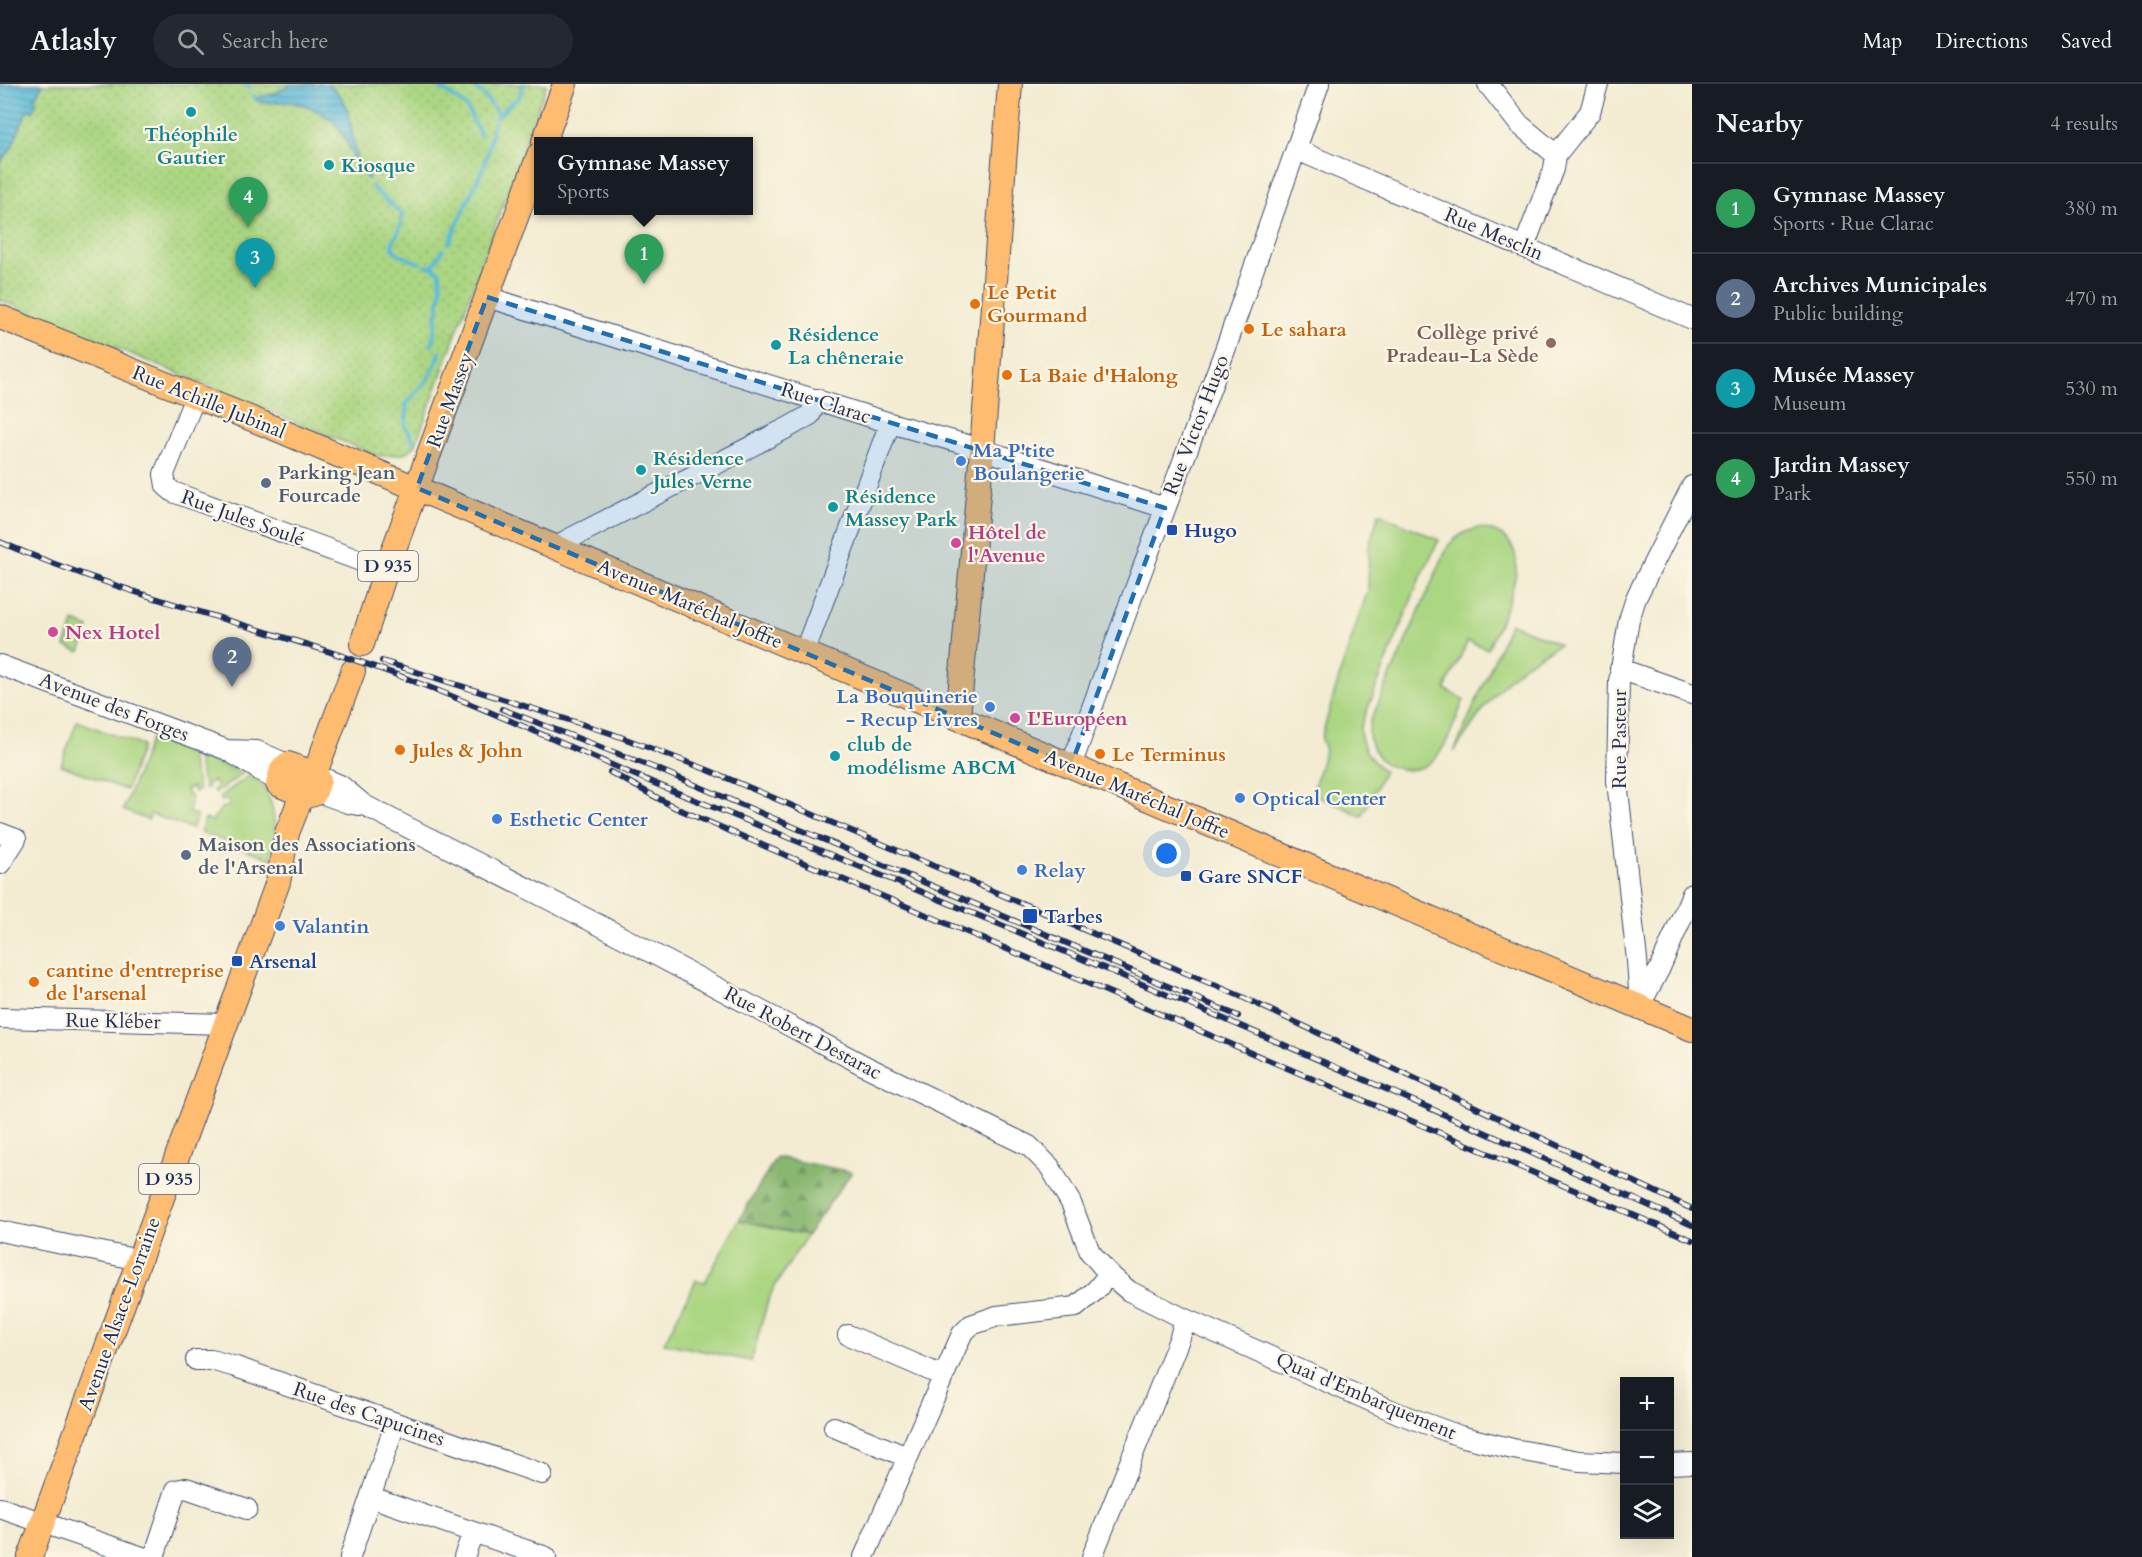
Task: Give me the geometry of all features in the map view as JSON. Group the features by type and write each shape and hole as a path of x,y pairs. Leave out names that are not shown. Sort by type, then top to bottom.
{"main road":[{"path":"545,137 565,84"},
{"path":"958,718 982,450 1010,84"},
{"name":"Rue Massey","path":"362,644 384,576 534,170"},
{"name":"Rue Achille Jubinal","path":"0,317 417,488"},
{"name":"Avenue Maréchal Joffre","path":"417,488 1692,1029"},
{"name":"Avenue Alsace-Lorraine","path":"30,1557 278,882 299,781 353,671"}],"street":[{"name":"Rue Victor Hugo","path":"1071,766 1297,150 1319,84"},
{"path":"1488,84 1519,124 1556,155"},
{"path":"1524,247 1554,169 1556,155 1590,112 1598,84"},
{"name":"Rue Mesclin","path":"1297,150 1692,319"},
{"name":"Rue Clarac","path":"487,297 1165,508"},
{"path":"0,331 27,328"},
{"name":"Rue Jules Soulé","path":"195,397 164,474 166,486 173,492 377,567"},
{"path":"557,548 567,540 810,415 817,399"},
{"path":"804,653 890,423"},
{"name":"Rue Pasteur","path":"1640,1006 1617,781 1620,669 1629,620 1636,598 1692,486"},
{"name":"Avenue des Forges","path":"0,665 227,750 257,751 299,781"},
{"path":"1620,669 1692,694"},
{"name":"Rue Robert Destarac","path":"299,781 348,803 364,806 603,927 867,1067 1029,1146 1050,1167 1071,1203 1090,1252 1108,1274 1129,1291 1185,1319"},
{"path":"0,864 8,836"},
{"path":"1640,1006 1659,970 1692,894"},
{"name":"Rue Kléber","path":"0,1018 226,1024"},
{"path":"0,1231 139,1260"},
{"path":"864,1557 962,1334 971,1325 998,1316 1076,1307 1096,1290 1108,1274"},
{"path":"1092,1557 1180,1337 1185,1319"},
{"name":"Quai d'Embarquement","path":"1185,1319 1400,1414 1460,1436 1513,1449 1579,1461 1620,1462"},
{"path":"848,1335 943,1376"},
{"name":"Rue des Capucines","path":"196,1360 212,1360 228,1365 542,1474"},
{"path":"350,1557 395,1424"},
{"path":"834,1427 907,1457"},
{"path":"1674,1464 1692,1463"},
{"path":"154,1557 176,1490 186,1488 240,1507"},
{"path":"371,1497 546,1557"},
{"path":"0,1508 142,1557"},
{"path":"464,1557 473,1532"}],"highlighted area":[{"path":"487,297 1165,508 1071,766 417,488"}],"green space":[{"path":"0,84 547,84 415,446 403,454 378,456 0,300"},
{"path":"1379,513 1439,540 1418,583 1360,728 1367,752 1384,771 1362,816 1312,794 1325,750 1321,739 1368,590 1369,546"},
{"path":"1479,528 1500,534 1512,546 1516,560 1515,578 1510,597 1488,649 1468,641 1445,689 1464,700 1442,749 1425,766 1417,769 1399,769 1384,762 1373,749 1369,732 1370,722 1448,546 1462,534"},
{"path":"74,622 89,628 80,652 65,646"},
{"path":"1510,623 1559,644 1526,664 1505,683 1454,752"},
{"path":"77,721 142,746 126,790 61,765"},
{"path":"151,738 189,752 199,790 194,792 193,787 186,789 188,795 191,796 189,813 197,816 192,829 151,814 148,820 123,810"},
{"path":"196,755 243,773 216,793 213,790 217,787 214,781 207,784 208,788 205,789"},
{"path":"250,775 266,791 273,813 275,825 271,859 200,832 205,819 212,821 222,807 226,808 230,804 226,799 222,801 220,797"},
{"path":"776,1157 852,1172 807,1235 739,1220"},
{"path":"739,1220 807,1235 773,1289 751,1361 664,1343 696,1280 705,1282"}],"water":[{"path":"0,84 43,84 34,99 37,102 33,112 28,109 11,149 0,163"},
{"path":"292,84 327,84 337,92 348,111 356,156 368,179 358,168 338,127 326,116 297,103 266,103 256,100"}],"waterway":[{"path":"247,84 249,88"},
{"path":"435,84 466,106 481,135"},
{"path":"470,84 485,96 498,114"},
{"path":"496,118 518,99 524,84"},
{"path":"253,96 257,98"},
{"path":"449,243 485,163 494,124"},
{"path":"372,186 402,214 401,225 393,248 405,257 420,263"},
{"path":"432,267 443,250"},
{"path":"427,266 440,272 441,291 432,345"},
{"path":"414,442 405,425 406,404 427,380 440,352"}],"railway":[{"path":"0,542 106,582 373,666 459,699 655,784 1192,1005 1692,1225"},
{"path":"382,661 610,733 708,770 1240,996 1692,1209"},
{"path":"502,709 660,770 1238,1016"},
{"path":"610,772 676,808 1692,1240"}],"place":[{"name":"Théophile Gautier","path":"191,112"},
{"name":"Kiosque","path":"329,165"},
{"name":"Jardin Massey","path":"248,227"},
{"name":"Gymnase Massey","path":"644,284"},
{"name":"Musée Massey","path":"255,288"},
{"name":"Le Petit Gourmand","path":"975,304"},
{"name":"Le sahara","path":"1249,329"},
{"name":"Collège privé Pradeau-La Sède","path":"1551,343"},
{"name":"Résidence La chêneraie","path":"776,345"},
{"name":"La Baie d'Halong","path":"1007,375"},
{"name":"Ma P'tite Boulangerie","path":"961,461"},
{"name":"Résidence Jules Verne","path":"641,470"},
{"name":"Parking Jean Fourcade","path":"266,483"},
{"name":"Résidence Massey Park","path":"833,507"},
{"name":"Hugo","path":"1172,530"},
{"name":"Hôtel de l'Avenue","path":"956,543"},
{"name":"Nex Hotel","path":"53,632"},
{"name":"Archives Municipales","path":"232,687"},
{"name":"La Bouquinerie - Recup Livres","path":"990,707"},
{"name":"L'Européen","path":"1015,718"},
{"name":"Jules & John","path":"400,750"},
{"name":"Le Terminus","path":"1100,754"},
{"name":"club de modélisme ABCM","path":"835,756"},
{"name":"Optical Center","path":"1240,798"},
{"name":"Esthetic Center","path":"497,819"},
{"name":"Maison des Associations de l'Arsenal","path":"186,855"},
{"name":"Relay","path":"1022,870"},
{"name":"Gare SNCF","path":"1186,876"},
{"name":"Tarbes","path":"1030,916"},
{"name":"Valantin","path":"280,926"},
{"name":"Arsenal","path":"237,961"},
{"name":"cantine d'entreprise de l'arsenal","path":"34,982"}]}
